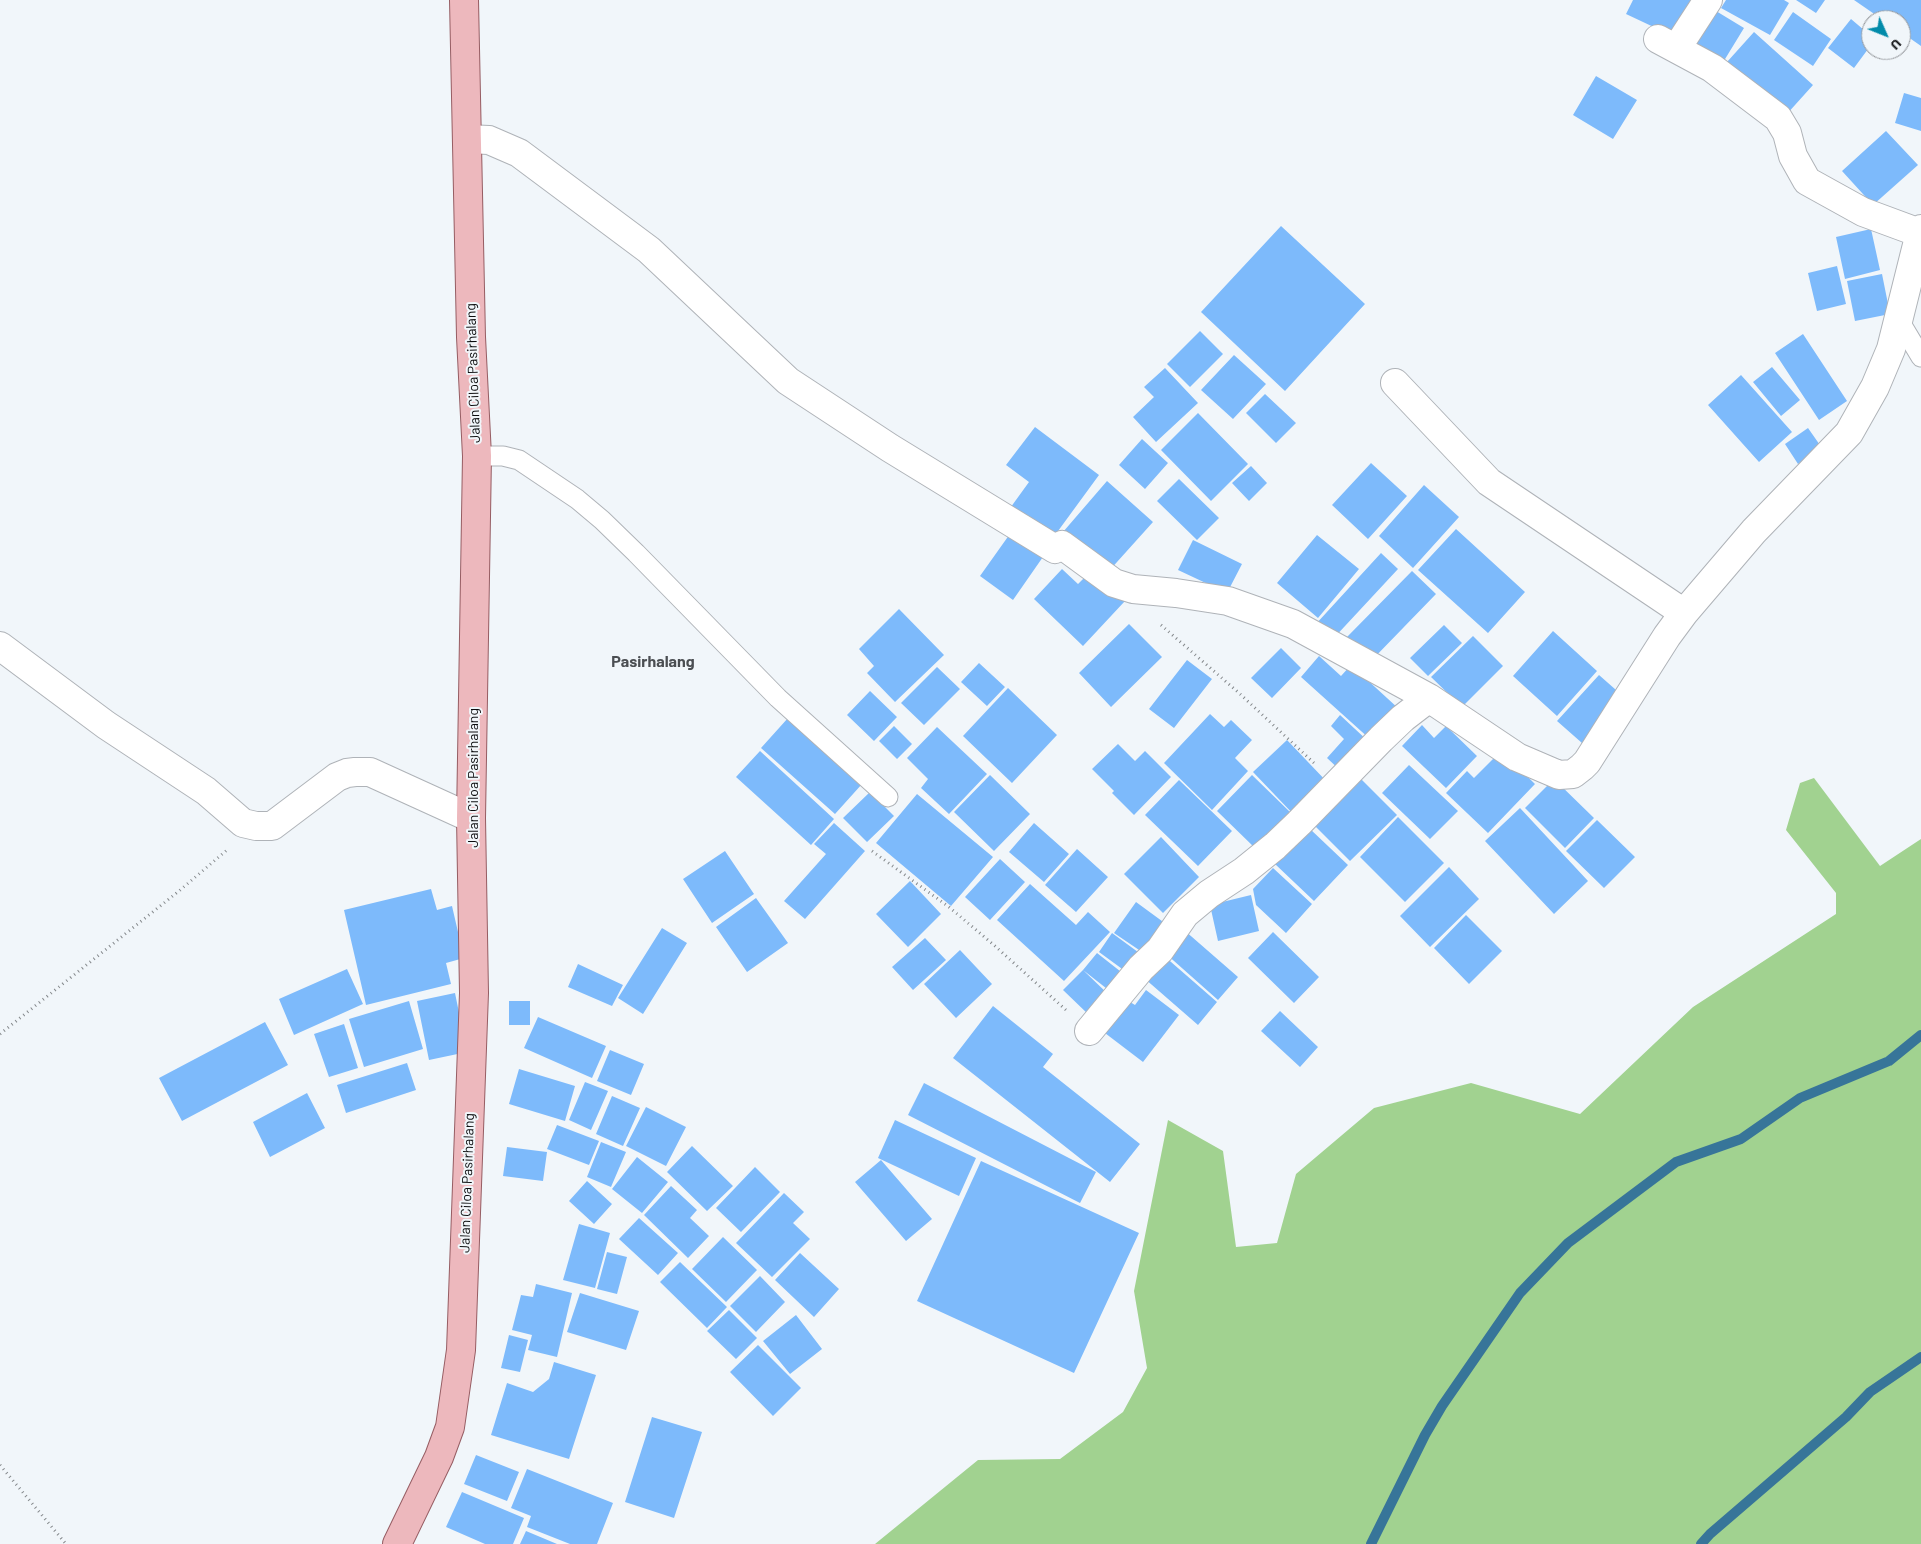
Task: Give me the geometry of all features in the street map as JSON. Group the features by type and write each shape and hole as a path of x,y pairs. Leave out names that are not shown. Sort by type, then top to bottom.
{"main road":[{"name":"Jalan Ciloa Pasirhalang","path":"397,1544 439,1457 450,1427 461,1350 474,993 471,818 477,456 471,337 464,0"}],"street":[{"path":"1683,51 1682,40 1708,0"},
{"path":"467,139 489,140 519,153 649,250 788,381 987,508 1055,549 1062,546 1114,583 1133,589 1228,601 1293,624 1429,698 1518,757 1559,775 1573,774 1587,762 1684,612 1754,531 1849,433 1876,387 1891,349 1897,317 1920,231 1863,212 1807,181 1793,156 1787,133 1778,118 1712,68 1658,39"},
{"path":"1395,382 1489,482 1684,612"},
{"path":"0,646 106,725 206,791 243,823 256,826 272,826 338,778 347,773 355,772 370,772 471,818"},
{"path":"1089,1031 1141,968 1160,950 1185,914 1275,846 1386,734 1429,698"}],"lane":[{"path":"1897,317 1921,357"},
{"path":"477,456 503,456 519,460 577,499 636,553 778,698 888,797"}],"path":[{"path":"1133,589 1135,601 1260,712 1336,784"},
{"path":"0,1034 179,891 256,826"},
{"path":"872,851 969,924 1089,1031"},
{"path":"0,1465 66,1544"}],"green space":[{"path":"1814,778 1880,866 1921,839 1921,1544 875,1544 978,1460 1060,1459 1123,1412 1147,1368 1134,1291 1168,1120 1223,1151 1236,1247 1277,1243 1296,1174 1374,1108 1471,1083 1580,1114 1693,1007 1836,914 1836,893 1786,830 1800,783"}],"building":[{"path":"1633,0 1691,0 1695,2 1677,38 1626,14"},
{"path":"1726,0 1784,0 1789,3 1770,35 1721,8"},
{"path":"1796,0 1825,0 1816,13"},
{"path":"1854,0 1921,0 1921,46 1911,39 1911,10 1868,10"},
{"path":"1716,11 1744,28 1722,64 1694,47"},
{"path":"1793,12 1831,39 1813,66 1774,40"},
{"path":"1851,19 1861,28 1861,59 1854,68 1828,48"},
{"path":"1754,32 1813,85 1786,115 1727,62"},
{"path":"1596,76 1637,100 1613,139 1573,115"},
{"path":"1904,93 1921,98 1921,131 1895,123"},
{"path":"1886,131 1918,165 1873,205 1842,171"},
{"path":"1281,226 1365,304 1285,391 1201,312"},
{"path":"1871,229 1880,270 1845,279 1836,237"},
{"path":"1837,266 1846,304 1817,311 1808,273"},
{"path":"1882,274 1890,314 1855,321 1847,281"},
{"path":"1200,331 1223,354 1190,387 1167,364"},
{"path":"1803,334 1847,401 1819,420 1775,353"},
{"path":"1234,355 1266,384 1233,419 1201,390"},
{"path":"1772,367 1800,400 1781,416 1753,382"},
{"path":"1165,368 1198,403 1156,442 1133,417 1154,397 1144,387"},
{"path":"1741,375 1792,432 1759,462 1708,405"},
{"path":"1265,394 1296,423 1276,443 1246,413"},
{"path":"1198,413 1248,464 1211,501 1161,450"},
{"path":"1035,427 1099,475 1050,542 1008,511 1029,482 1006,465"},
{"path":"1808,428 1822,448 1798,464 1785,444"},
{"path":"1142,439 1168,463 1145,489 1119,465"},
{"path":"1371,463 1407,496 1368,539 1332,505"},
{"path":"1251,466 1267,483 1249,501 1232,483"},
{"path":"1179,479 1219,518 1197,540 1157,501"},
{"path":"1107,481 1153,522 1108,572 1063,532"},
{"path":"1424,485 1459,517 1413,568 1379,536"},
{"path":"1456,529 1525,592 1488,633 1418,570"},
{"path":"1012,531 1045,554 1013,600 980,576"},
{"path":"1317,535 1359,569 1318,618 1277,583"},
{"path":"1193,540 1242,564 1227,593 1178,570"},
{"path":"1381,553 1398,569 1332,640 1315,625"},
{"path":"1062,569 1078,584 1092,570 1125,601 1083,646 1034,599"},
{"path":"1412,571 1436,594 1371,661 1347,637"},
{"path":"899,609 944,655 895,702 867,673 874,666 859,649"},
{"path":"1129,624 1162,657 1111,707 1079,673"},
{"path":"1444,625 1462,643 1428,676 1410,658"},
{"path":"1553,631 1597,671 1557,716 1513,676"},
{"path":"1473,636 1503,666 1462,707 1431,677"},
{"path":"1281,648 1301,668 1272,698 1251,678"},
{"path":"1319,656 1341,676 1351,665 1399,709 1371,740 1301,677"},
{"path":"1187,660 1212,679 1174,728 1149,709"},
{"path":"979,663 1005,687 987,706 961,682"},
{"path":"937,667 960,689 924,725 901,703"},
{"path":"1599,675 1624,697 1582,743 1557,721"},
{"path":"1008,688 1057,735 1012,783 963,736"},
{"path":"870,691 897,717 874,741 847,715"},
{"path":"1210,714 1224,727 1231,720 1252,740 1235,758 1248,771 1212,810 1164,763"},
{"path":"1340,715 1369,742 1342,772 1327,758 1344,739 1331,726"},
{"path":"788,718 862,784 835,814 761,748"},
{"path":"1422,725 1434,738 1446,726 1477,756 1446,788 1402,746"},
{"path":"894,726 912,744 897,759 879,741"},
{"path":"937,727 987,774 949,814 921,788 928,779 907,758"},
{"path":"1287,740 1329,784 1296,817 1253,772"},
{"path":"1118,744 1135,761 1145,751 1171,777 1134,815 1092,769"},
{"path":"760,751 834,819 811,845 736,777"},
{"path":"1501,751 1535,784 1488,833 1446,793 1467,771 1474,778"},
{"path":"1409,765 1458,811 1430,839 1382,793"},
{"path":"990,775 1030,814 994,851 954,812"},
{"path":"1252,775 1291,813 1256,849 1217,811"},
{"path":"1361,779 1397,815 1350,861 1315,826"},
{"path":"1554,779 1594,818 1565,848 1525,808"},
{"path":"1179,780 1232,831 1198,866 1145,815"},
{"path":"870,792 894,816 867,842 843,818"},
{"path":"917,794 993,857 951,906 876,843"},
{"path":"1520,808 1588,881 1554,914 1485,841"},
{"path":"1398,817 1444,863 1405,902 1360,857"},
{"path":"1597,820 1635,857 1604,888 1566,851"},
{"path":"834,823 865,851 805,919 784,901 826,854 814,844"},
{"path":"1034,823 1069,854 1044,882 1009,852"},
{"path":"1309,828 1348,865 1314,901 1275,864"},
{"path":"1161,837 1199,877 1163,913 1124,874"},
{"path":"1077,849 1108,877 1076,912 1045,885"},
{"path":"725,851 754,894 712,923 683,879"},
{"path":"1000,859 1025,882 990,920 965,897"},
{"path":"1449,867 1479,899 1430,947 1400,916"},
{"path":"1273,868 1312,904 1286,933 1256,905 1253,889"},
{"path":"910,881 941,914 908,947 876,914"},
{"path":"1030,884 1076,925 1088,912 1110,932 1064,981 997,920"},
{"path":"431,889 437,910 452,906 464,958 446,963 451,984 366,1005 344,910"},
{"path":"1251,895 1259,931 1218,941 1210,905"},
{"path":"756,898 788,943 747,972 716,927"},
{"path":"1136,902 1166,924 1145,954 1114,933"},
{"path":"1466,915 1502,951 1469,984 1434,948"},
{"path":"662,928 687,943 643,1014 618,998"},
{"path":"1184,930 1238,977 1218,1000 1165,953"},
{"path":"1273,932 1319,977 1294,1003 1248,958"},
{"path":"1112,933 1142,955 1129,974 1099,952"},
{"path":"925,938 946,960 913,990 892,967"},
{"path":"960,950 992,984 956,1018 924,984"},
{"path":"1097,953 1125,975 1111,992 1083,970"},
{"path":"1163,955 1217,1002 1198,1025 1144,978"},
{"path":"578,964 623,985 612,1006 568,987"},
{"path":"347,969 363,1004 294,1035 279,999"},
{"path":"1083,970 1109,995 1089,1015 1063,990"},
{"path":"1146,990 1179,1015 1143,1062 1101,1030 1125,999 1135,1005"},
{"path":"455,993 467,1052 429,1060 417,1001"},
{"path":"409,1001 423,1049 364,1067 349,1019"},
{"path":"509,1001 530,1001 530,1025 509,1025"},
{"path":"993,1006 1053,1054 1043,1067 1140,1144 1110,1182 953,1058"},
{"path":"1280,1011 1318,1047 1300,1067 1261,1031"},
{"path":"538,1017 606,1046 592,1078 524,1048"},
{"path":"265,1022 288,1065 182,1121 159,1078"},
{"path":"344,1024 358,1068 329,1077 314,1034"},
{"path":"610,1050 644,1064 631,1095 597,1081"},
{"path":"407,1063 416,1090 346,1113 337,1085"},
{"path":"519,1069 575,1086 565,1121 509,1104"},
{"path":"585,1082 608,1091 591,1130 569,1120"},
{"path":"924,1083 1096,1172 1080,1203 908,1115"},
{"path":"307,1093 325,1128 270,1157 253,1122"},
{"path":"612,1096 640,1108 623,1146 596,1134"},
{"path":"646,1107 686,1127 666,1166 626,1146"},
{"path":"895,1120 976,1158 959,1196 878,1158"},
{"path":"557,1125 599,1141 589,1165 547,1149"},
{"path":"601,1142 626,1152 611,1187 587,1177"},
{"path":"692,1146 733,1186 707,1211 667,1172"},
{"path":"507,1147 547,1152 543,1181 503,1176"},
{"path":"637,1157 668,1182 642,1213 612,1189"},
{"path":"881,1160 932,1219 906,1241 855,1182"},
{"path":"981,1161 1139,1233 1074,1373 917,1301"},
{"path":"755,1167 780,1192 741,1232 716,1208"},
{"path":"587,1181 612,1204 594,1224 569,1201"},
{"path":"671,1186 697,1210 690,1218 709,1236 688,1258 644,1215"},
{"path":"784,1193 804,1212 793,1223 810,1239 772,1277 736,1243"},
{"path":"639,1218 678,1253 658,1275 619,1239"},
{"path":"579,1224 610,1233 595,1288 563,1280"},
{"path":"723,1237 757,1270 726,1302 692,1269"},
{"path":"607,1252 627,1257 617,1294 597,1289"},
{"path":"800,1253 839,1289 814,1317 775,1280"},
{"path":"680,1262 727,1307 707,1328 660,1282"},
{"path":"760,1276 785,1302 756,1332 730,1306"},
{"path":"536,1284 572,1293 557,1357 528,1350 532,1335 512,1330 521,1295 533,1297"},
{"path":"580,1293 639,1311 626,1350 567,1332"},
{"path":"729,1310 757,1338 736,1359 707,1331"},
{"path":"796,1315 822,1349 790,1374 763,1341"},
{"path":"509,1335 528,1340 520,1372 501,1368"},
{"path":"758,1345 801,1388 773,1416 730,1372"},
{"path":"554,1362 596,1375 569,1459 491,1435 507,1383 533,1392 549,1379"},
{"path":"652,1417 702,1432 674,1518 625,1502"},
{"path":"476,1455 519,1472 507,1501 464,1484"},
{"path":"527,1469 613,1503 597,1544 570,1544 527,1527 531,1516 511,1508"},
{"path":"462,1492 524,1518 513,1544 485,1544 446,1527"},
{"path":"526,1531 557,1544 520,1544"}],"waterway":[{"path":"1371,1544 1425,1435 1442,1406 1520,1293 1568,1243 1676,1162 1741,1139 1800,1098 1889,1061 1921,1035"},
{"path":"1701,1544 1710,1534 1846,1417 1870,1392 1921,1357"}],"district":[{"name":"Pasirhalang","path":"653,662"}]}
